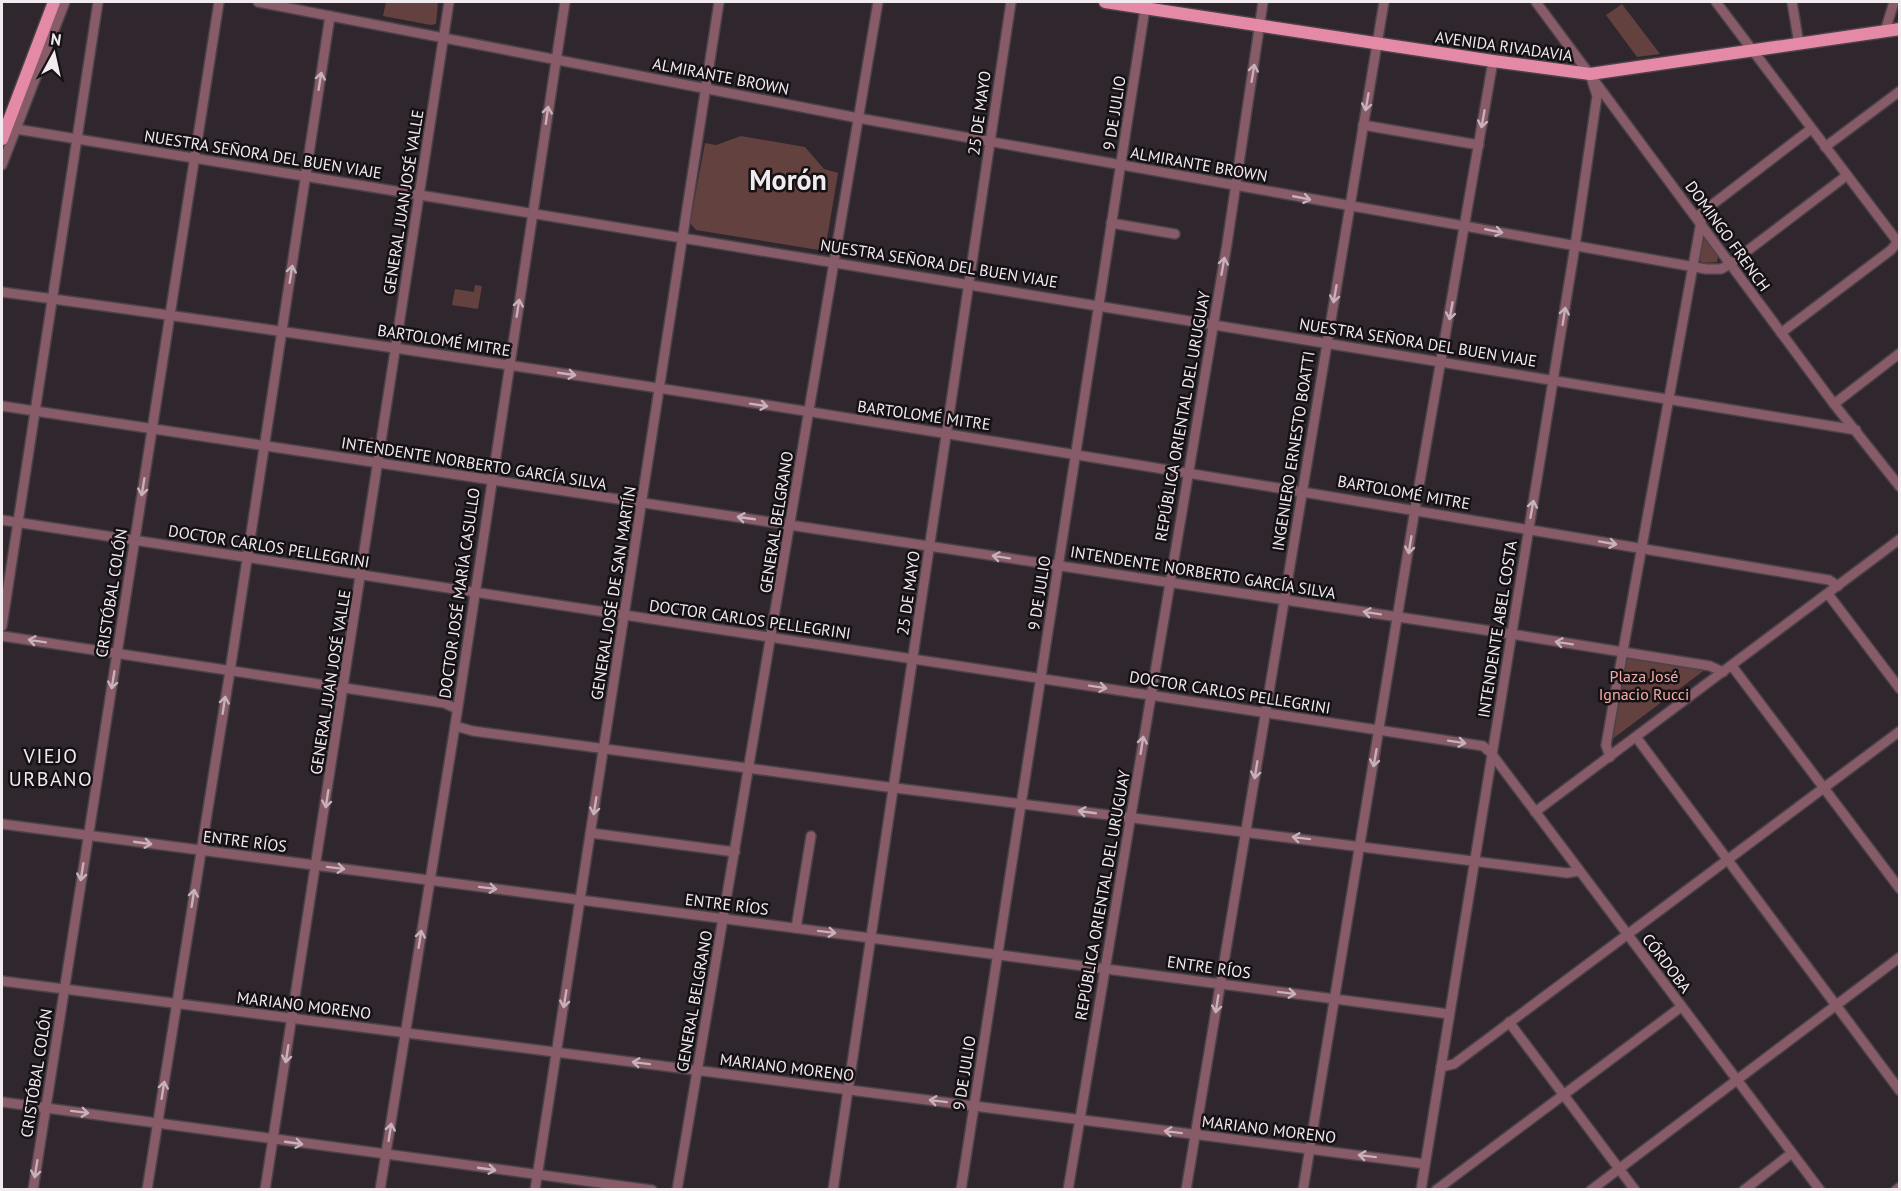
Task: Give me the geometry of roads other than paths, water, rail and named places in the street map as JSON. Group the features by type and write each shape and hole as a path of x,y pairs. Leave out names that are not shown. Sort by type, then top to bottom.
{"main road":[{"path":"2,138 54,2"},
{"name":"AVENIDA RIVADAVIA","path":"1105,2 1145,4 1377,44 1590,74 1899,29"}],"street":[{"path":"2,165 65,2"},
{"path":"2,626 98,2"},
{"name":"CRISTÓBAL COLÓN","path":"33,1190 219,2"},
{"name":"ALMIRANTE BROWN","path":"258,2 444,36 858,118 1350,206 1693,266 1715,269 1730,264"},
{"name":"GENERAL JUAN JOSÉ VALLE","path":"265,1190 449,2"},
{"name":"DOCTOR JOSÉ MARÍA CASULLO","path":"380,1190 455,726 565,2"},
{"name":"GENERAL JOSÉ DE SAN MARTÍN","path":"535,1190 719,2"},
{"name":"GENERAL BELGRANO","path":"677,1190 878,2"},
{"name":"25 DE MAYO","path":"833,1190 850,1090 1011,2"},
{"name":"REPÚBLICA ORIENTAL DEL URUGUAY","path":"1068,1190 1236,185 1263,2"},
{"name":"INGENIERO ERNESTO BOATTI","path":"1186,1190 1384,2"},
{"name":"DOMINGO FRENCH","path":"1536,2 1834,404 1899,487"},
{"path":"1716,2 1846,176 1899,242 1781,333"},
{"path":"1792,2 1799,44"},
{"path":"1885,31 1894,2"},
{"name":"9 DE JULIO","path":"961,1190 1145,4"},
{"path":"147,1190 230,671 330,16"},
{"path":"1303,1190 1415,509 1493,62"},
{"name":"INTENDENTE ABEL COSTA","path":"1421,1190 1575,246 1597,96 1590,74"},
{"path":"1825,147 1899,91"},
{"path":"1363,125 1479,145"},
{"name":"NUESTRA SEÑORA DEL BUEN VIAJE","path":"16,129 532,214 836,261 1856,430"},
{"path":"1610,756 1606,745 1693,266 1698,219 1811,129"},
{"path":"1730,264 1846,176"},
{"path":"1111,223 1175,234"},
{"name":"BARTOLOMÉ MITRE","path":"2,292 396,347 1076,453 1829,580 1838,586"},
{"path":"1834,404 1899,353"},
{"name":"INTENDENTE NORBERTO GARCÍA SILVA","path":"2,406 1398,616 1710,666 1723,672"},
{"name":"DOCTOR CARLOS PELLEGRINI","path":"2,520 1483,746 1491,753"},
{"path":"1535,812 1899,539"},
{"path":"1828,594 1899,689"},
{"path":"2,636 444,703 457,709"},
{"path":"1732,666 1899,889"},
{"path":"455,726 749,769 1567,873 1579,871"},
{"path":"1440,1067 1454,1064 1899,731"},
{"path":"1636,737 1899,1091"},
{"name":"CÓRDOBA","path":"1491,753 1820,1190"},
{"name":"ENTRE RÍOS","path":"2,824 1449,1014"},
{"path":"591,833 735,852"},
{"path":"796,928 811,836"},
{"path":"1591,1190 1899,957"},
{"name":"MARIANO MORENO","path":"2,981 1425,1164"},
{"path":"1436,1190 1681,1007"},
{"path":"1509,1022 1635,1190"},
{"path":"2,1102 652,1190"},
{"path":"1744,1190 1792,1153"},
{"path":"1896,1190 1899,1187"}],"district":[{"name":"Morón","path":"788,180"},
{"name":"VIEJO URBANO","path":"51,768"}],"park label":[{"name":"Plaza José Ignacio Rucci","path":"1644,685"}]}
